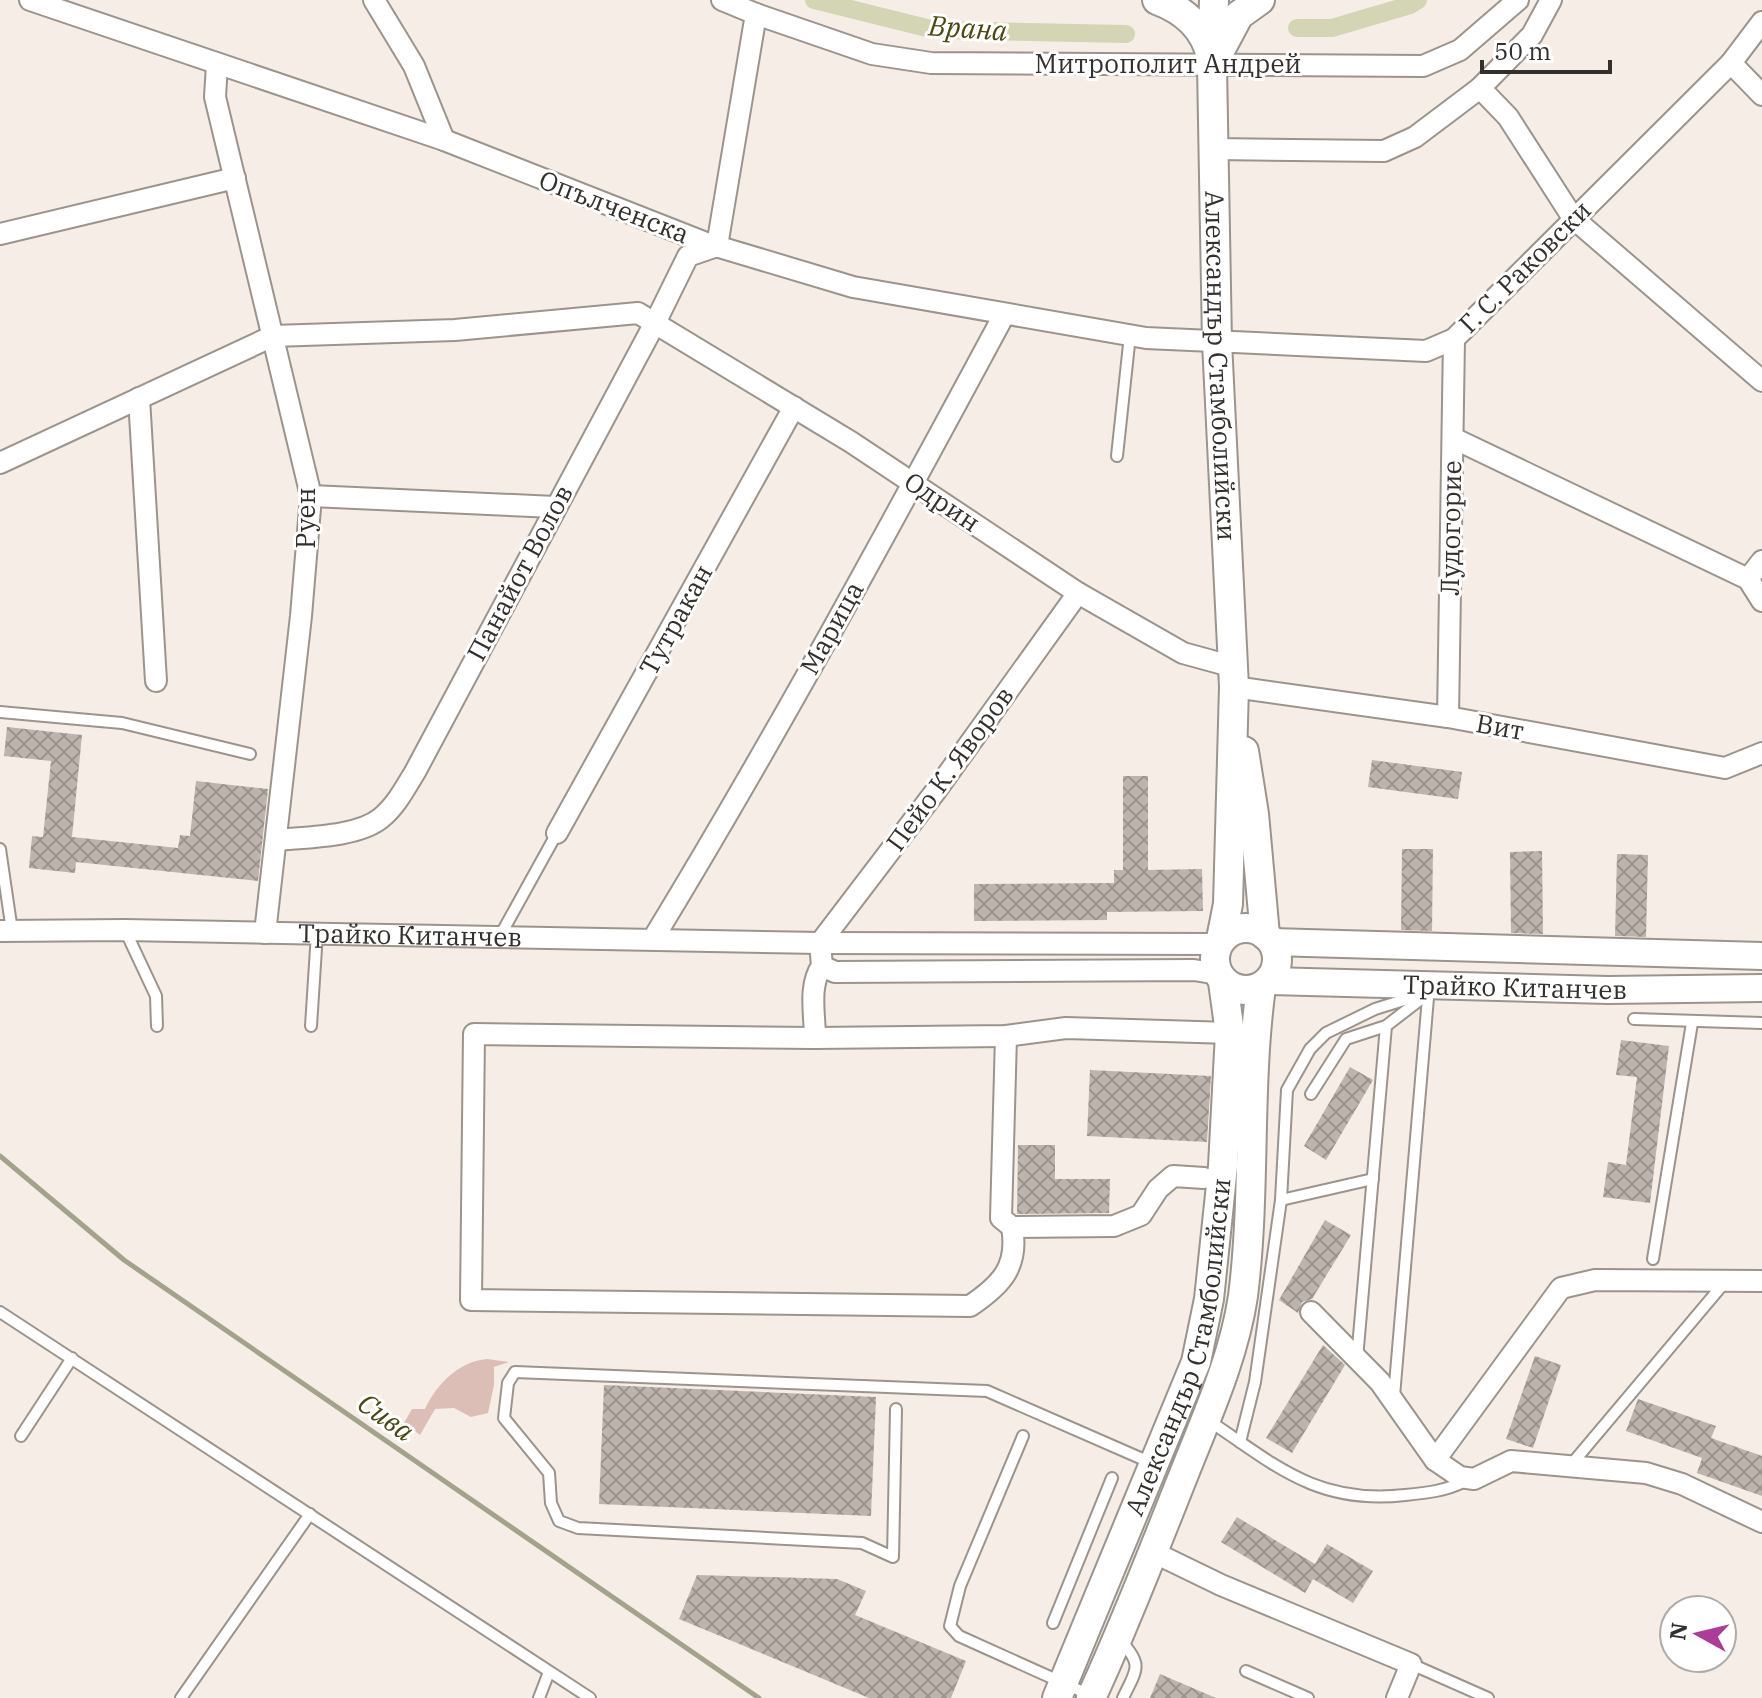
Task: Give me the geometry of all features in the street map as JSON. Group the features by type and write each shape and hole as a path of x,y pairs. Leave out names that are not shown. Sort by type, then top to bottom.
{"main road":[{"path":"1157,0 1175,7 1192,20 1204,36 1212,66"},
{"path":"1212,66 1214,0"},
{"path":"1212,66 1239,15 1260,0"},
{"name":"Александър Стамболийски","path":"1061,1690 1196,1362 1209,1299 1223,1166 1230,1033 1214,956 1228,904 1234,677 1217,342 1212,66"},
{"name":"Александър Стамболийски","path":"1091,1697 1206,1419 1233,1344 1242,1298 1250,1217 1256,1026 1265,984 1277,962 1269,938 1234,677"},
{"path":"1220,942 1238,929 1247,928 1269,938"},
{"path":"1221,978 1241,991 1265,984"}],"street":[{"name":"Опълченска","path":"30,0 444,140 717,246 853,287 1130,335 1217,342"},
{"path":"374,0 414,66 444,140"},
{"name":"Митрополит Андрей","path":"722,0 872,54 931,63 1212,66 1423,66 1460,50 1518,0"},
{"path":"1215,149 1384,151 1415,137 1480,88 1532,35 1551,0"},
{"path":"717,246 756,14"},
{"name":"Г. С. Раковски","path":"1217,342 1426,351 1454,339 1731,63 1762,22"},
{"path":"1731,63 1762,95"},
{"name":"Руен","path":"217,64 215,97 311,496 265,933"},
{"path":"1480,88 1508,117 1573,218 1754,375 1762,353"},
{"path":"0,234 235,178"},
{"name":"Панайот Волов","path":"277,840 342,833 379,821 392,808 415,772 688,256 717,246"},
{"path":"0,463 273,336 455,330 638,313 656,321"},
{"name":"Марица","path":"653,939 710,846 1004,315"},
{"name":"Одрин","path":"656,321 914,482 1078,593 1183,653 1234,677"},
{"name":"Лудогорие","path":"1448,717 1454,339"},
{"path":"139,398 156,681"},
{"name":"Тутракан","path":"557,833 794,407"},
{"path":"1453,438 1748,579 1762,601"},
{"path":"311,496 555,507"},
{"path":"1748,579 1762,561"},
{"name":"Пейо К. Яворов","path":"820,943 935,792 1078,593"},
{"name":"Вит","path":"1234,677 1725,768 1762,753"},
{"name":"Трайко Китанчев","path":"6,931 125,930 820,943 1220,942"},
{"name":"Трайко Китанчев","path":"1269,938 1448,949 1762,956"},
{"path":"815,1038 814,985 815,975 822,966 820,943"},
{"path":"822,966 835,972 1194,970 1221,978"},
{"name":"Трайко Китанчев","path":"1265,984 1429,989 1762,988"},
{"path":"1012,1227 1015,1245 1007,1275 970,1306 471,1300 474,1034 815,1038 1006,1036 1066,1028 1230,1033"},
{"path":"1006,1036 1001,1218 1012,1227 1114,1226 1141,1215 1158,1189 1173,1176 1204,1178"},
{"path":"1435,1460 1561,1288 1595,1280 1762,1281"},
{"path":"1311,1312 1393,1398 1435,1460 1460,1477 1474,1479 1511,1461 1646,1473 1682,1484 1762,1522"},
{"path":"1153,1552 1221,1585 1411,1664 1397,1698"}],"lane":[{"path":"1117,456 1130,335"},
{"path":"0,712 122,723 250,754"},
{"path":"500,936 557,833"},
{"path":"0,849 6,931"},
{"path":"125,930 156,996 157,1026"},
{"path":"311,1026 317,933"},
{"path":"1311,1094 1346,1039 1386,1026 1429,989"},
{"path":"1240,1442 1255,1382 1281,1200 1287,1090 1310,1049 1326,1033 1350,1020 1429,989"},
{"path":"1393,1398 1429,989"},
{"path":"1634,1019 1762,1023"},
{"path":"1653,1259 1692,1023"},
{"path":"1357,1359 1386,1026"},
{"path":"1281,1200 1373,1179"},
{"path":"1570,1467 1726,1281"},
{"path":"0,1312 590,1698"},
{"path":"21,1436 72,1358"},
{"path":"896,1409 893,1557 862,1543 578,1528 559,1521 551,1503 549,1473 504,1418 508,1383 515,1372 987,1391 1155,1465"},
{"path":"1206,1419 1296,1479 1347,1495 1391,1497 1427,1493 1454,1487 1467,1479"},
{"path":"1023,1436 960,1586 950,1626 959,1636 1061,1690 1091,1697"},
{"path":"1053,1623 1112,1478"},
{"path":"181,1698 310,1514"},
{"path":"1117,1636 1135,1656 1136,1664 1123,1698"},
{"path":"1411,1664 1488,1698"},
{"path":"1246,1671 1284,1693 1308,1698"},
{"path":"539,1698 549,1672"}],"shaded area":[{"path":"487,1359 509,1362 494,1367 488,1413 471,1417 454,1408 435,1409 420,1435 404,1423 412,1409 425,1409 435,1391 458,1369"}],"building":[{"path":"7,727 82,735 72,837 178,848 180,835 190,836 196,781 268,789 258,881 76,862 75,873 29,868 32,836 43,837 51,761 4,756"},
{"path":"1372,760 1462,772 1458,799 1368,787"},
{"path":"1123,776 1148,776 1148,870 1202,869 1203,911 1107,912 1107,920 974,921 974,884 1114,883 1114,870 1123,870"},
{"path":"1402,849 1433,849 1432,931 1401,930"},
{"path":"1542,851 1543,934 1511,933 1510,852"},
{"path":"1617,854 1648,855 1646,937 1615,936"},
{"path":"1621,1040 1669,1046 1650,1203 1603,1197 1608,1162 1626,1165 1637,1077 1616,1075"},
{"path":"1350,1067 1373,1080 1326,1160 1304,1146"},
{"path":"1090,1070 1211,1076 1207,1142 1087,1136"},
{"path":"1018,1145 1055,1145 1055,1179 1110,1179 1109,1213 1017,1214"},
{"path":"1325,1220 1351,1235 1312,1299 1302,1302 1298,1313 1279,1300"},
{"path":"1323,1345 1345,1365 1292,1453 1266,1438"},
{"path":"1535,1356 1561,1365 1533,1448 1506,1439"},
{"path":"604,1385 876,1397 871,1516 599,1504"},
{"path":"1638,1399 1716,1426 1711,1438 1762,1456 1762,1496 1697,1473 1702,1458 1626,1431"},
{"path":"1237,1517 1315,1564 1327,1544 1373,1571 1353,1603 1313,1579 1305,1593 1221,1542"},
{"path":"697,1575 837,1579 866,1591 855,1615 966,1661 951,1698 869,1698 679,1619"},
{"path":"1160,1674 1216,1698 1150,1698"}],"waterway":[{"name":"Врана","path":"814,0 935,30 1126,34"},
{"name":"Врана","path":"1297,28 1332,28 1418,0"},
{"name":"Сива","path":"0,1156 124,1260 759,1698"}]}
